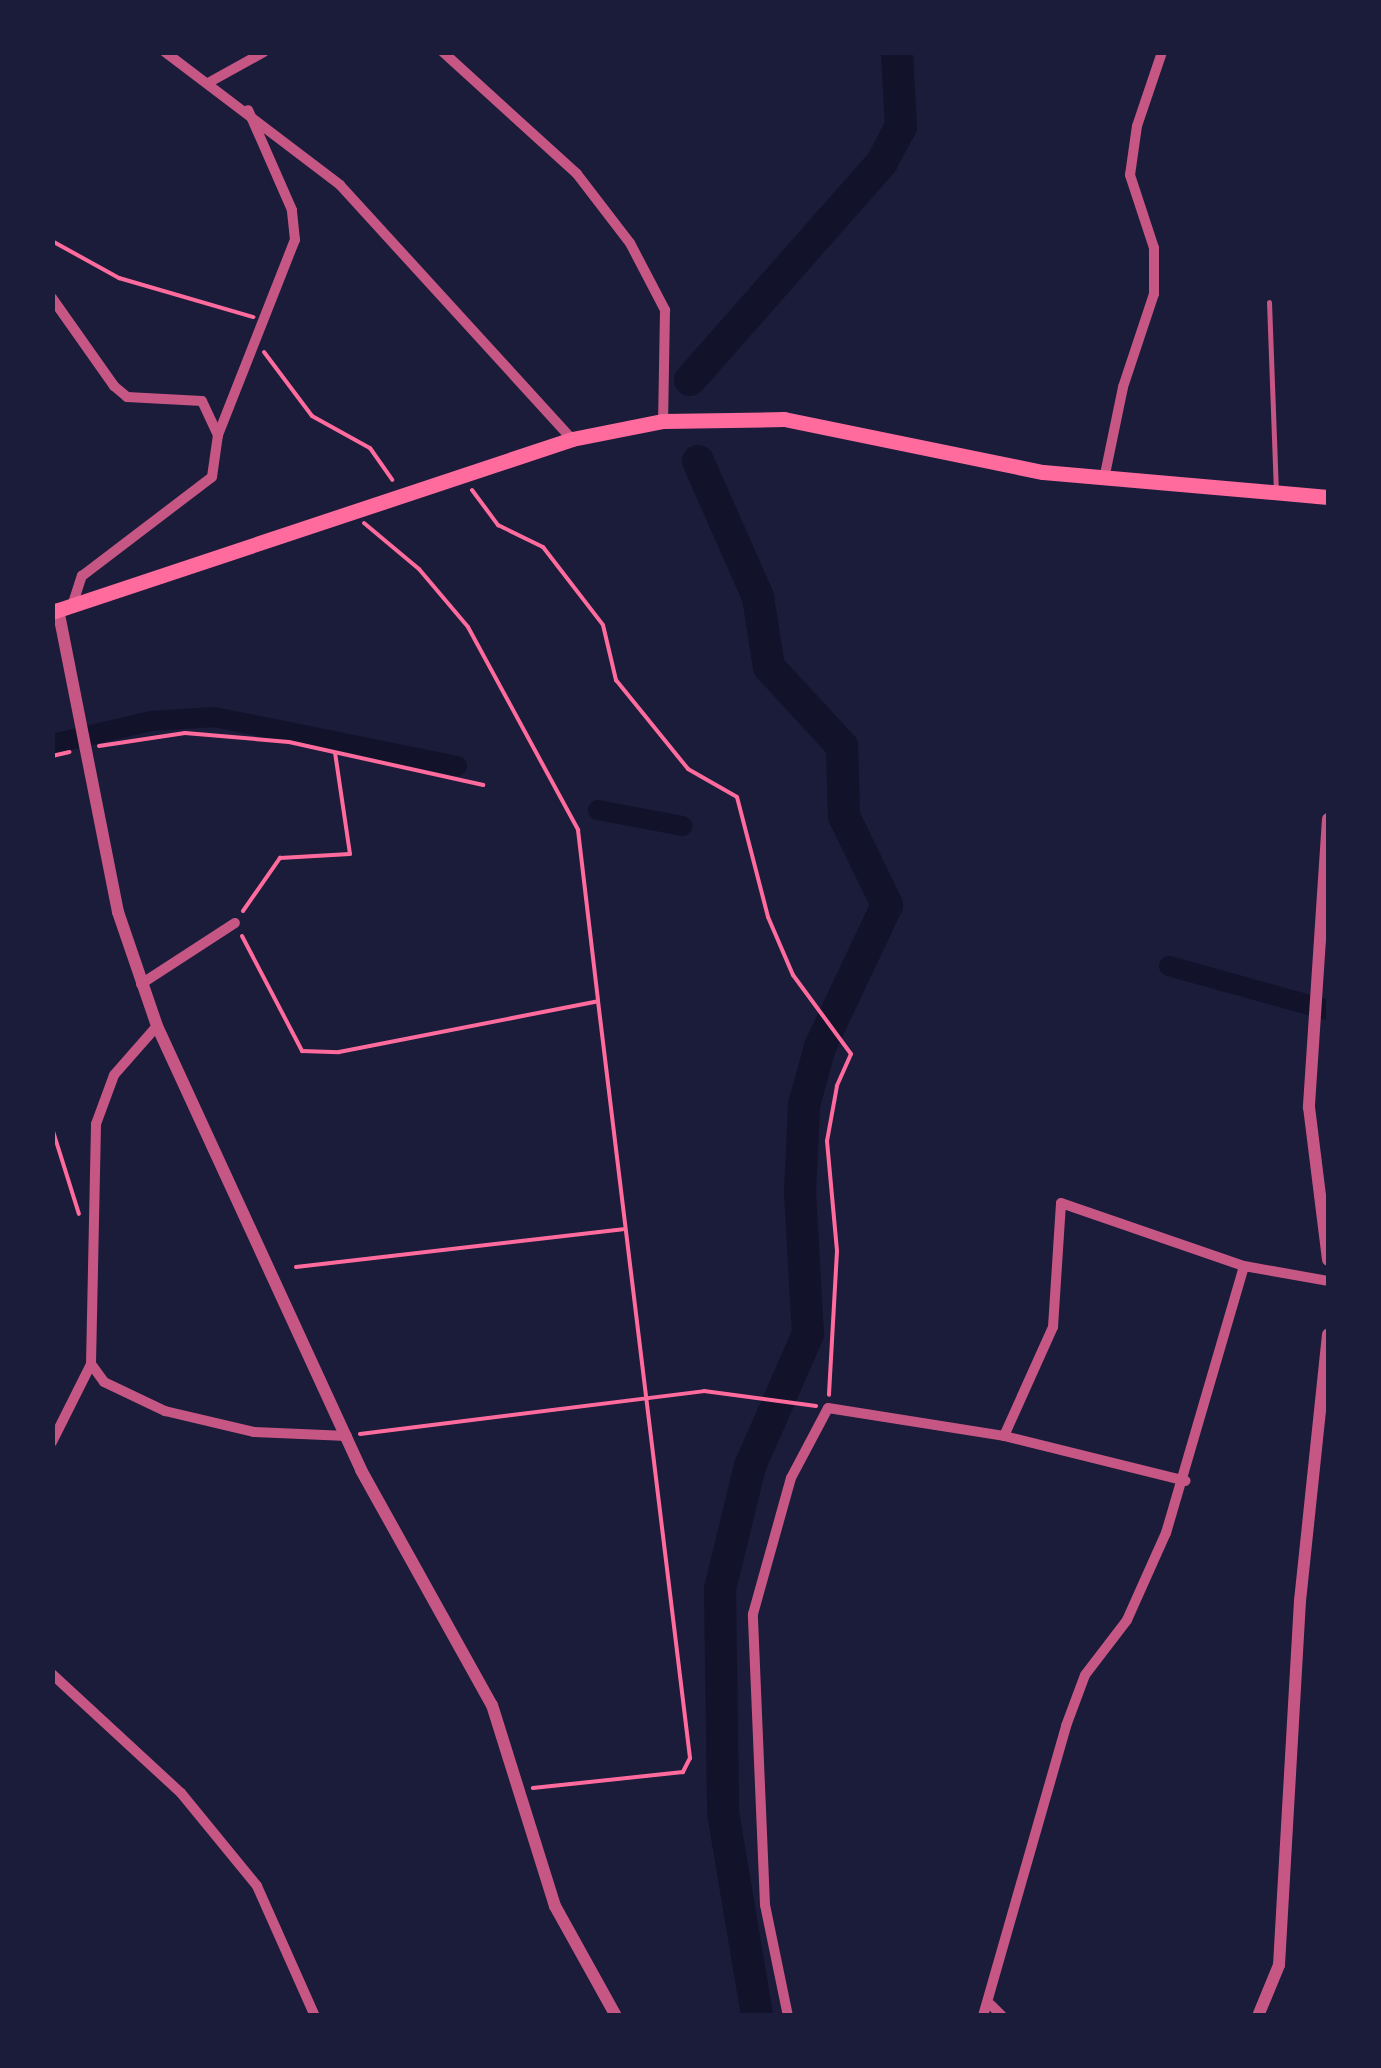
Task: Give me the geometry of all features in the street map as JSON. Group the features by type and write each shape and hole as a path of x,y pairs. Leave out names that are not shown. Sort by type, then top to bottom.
{"main road":[{"path":"61,609 464,478 572,438 663,421 712,417 830,425 1104,479 1328,498"}],"street":[{"path":"165,52 248,110 340,185 572,438"},
{"path":"208,83 264,52"},
{"path":"444,52 576,174 630,242 665,310 663,421"},
{"path":"1104,479 1122,387 1154,294 1154,248 1130,175 1138,126 1162,52"},
{"path":"248,110 292,210 295,240 218,436 212,476 82,576 61,609 86,748 118,912 157,1026 347,1436 492,1705 555,1906 616,2016"},
{"path":"52,298 114,386 128,396 202,400 218,436"},
{"path":"1328,819 1311,1157 1328,1260"},
{"path":"141,984 235,923"},
{"path":"52,1442 91,1364 96,1124 114,1075 157,1026"},
{"path":"1004,1436 1053,1327 1061,1203 1244,1266 1328,1281"},
{"path":"983,2016 991,2005 1072,1709 1086,1675 1128,1620 1186,1482 1244,1266"},
{"path":"1261,2014 1279,1965 1322,1462 1328,1334"},
{"path":"91,1364 104,1382 165,1411 254,1432 347,1436"},
{"path":"788,2016 765,1905 751,1644 769,1545 791,1478 828,1408 1004,1436 1186,1482"},
{"path":"52,1674 182,1792 258,1886 315,2016"},
{"path":"991,2005 1002,2016"}],"lane":[{"path":"1268,302 1276,493"}],"path":[{"path":"52,241 119,278 262,319"},
{"path":"255,340 312,416 370,448 402,498"},
{"path":"464,478 498,525 543,547 602,625 616,680 688,769 736,798 768,918 792,975 851,1054 837,1086 828,1141 837,1251 828,1408"},
{"path":"353,514 419,569 468,626 578,830 623,1228 690,1758 683,1772 518,1790"},
{"path":"86,748 185,733 335,753 483,785"},
{"path":"335,753 350,854 280,858 235,923 302,1051 339,1052 598,1001"},
{"path":"52,1128 84,1231 95,1246"},
{"path":"296,1267 623,1228"},
{"path":"347,1436 704,1391 801,1402"}],"waterway":[{"path":"690,380 882,162 901,127 897,52"},
{"path":"698,461 758,597 769,667 842,746 844,816 887,905 820,1047 804,1105 800,1192 808,1334 750,1466 720,1589 723,1812 757,2016"},
{"path":"52,744 152,721 214,717 457,766"},
{"path":"598,810 683,826"},
{"path":"1169,966 1328,1010"}]}
